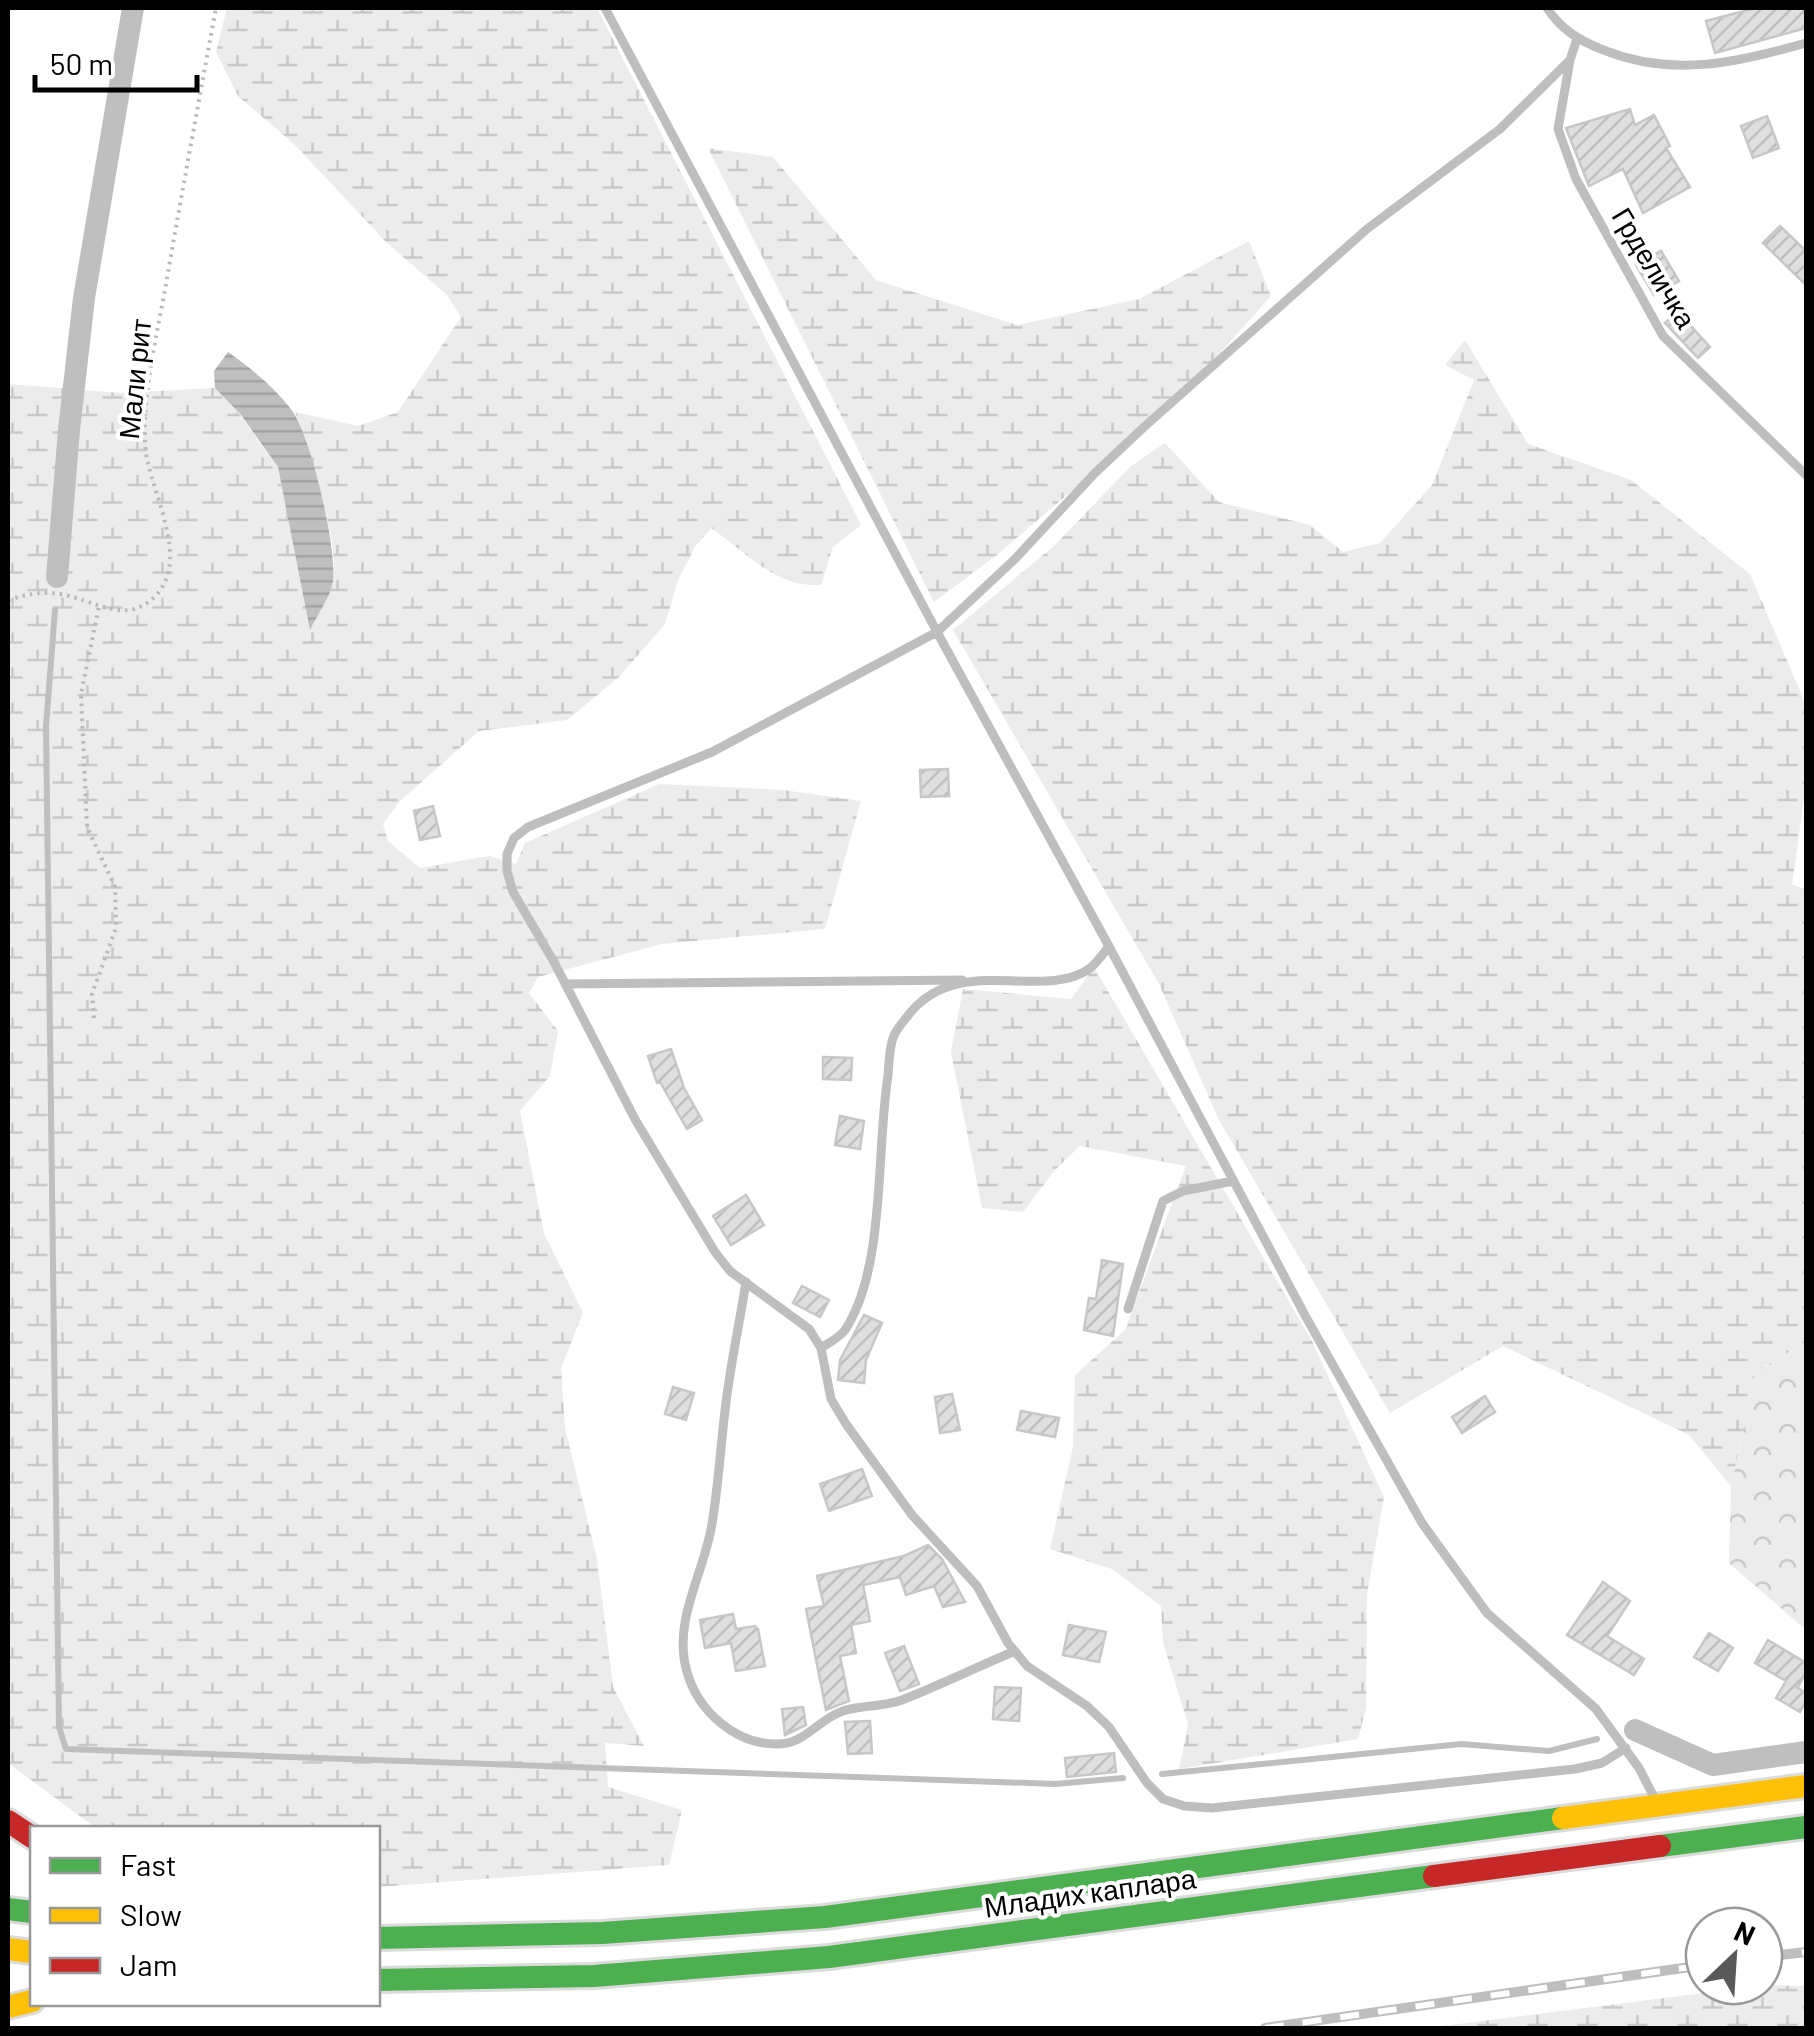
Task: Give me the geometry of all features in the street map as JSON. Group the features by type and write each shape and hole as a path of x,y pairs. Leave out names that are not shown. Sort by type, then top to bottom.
{"highway":[{"name":"Младих каплара","path":"380,1934 448,1938 676,1931 825,1916 1806,1786"},
{"path":"8,1821 30,1836"},
{"name":"Младих каплара","path":"380,1980 611,1976 829,1958 1806,1827"}],"lane":[{"path":"605,8 1326,1353 1440,1550 1486,1613 1596,1709 1626,1748 1654,1797"},
{"path":"1547,8 1577,40 1660,66 1712,65 1806,43"},
{"name":"Грделичка","path":"1577,40 1558,129 1576,179 1663,336 1806,475"},
{"path":"1570,60 1500,129 1367,229 1144,427 1015,560 937,632 712,752 528,827 514,838 506,870 513,892 636,1120 722,1262 798,1320 821,1348 830,1399 846,1424 912,1516 977,1586 1015,1652 1109,1727 1147,1784 1163,1798 1184,1806 1212,1808 1576,1769 1602,1763 1626,1748"},
{"path":"565,984 1052,980 1088,970 1109,946"},
{"path":"821,1348 844,1332 861,1295 870,1259 892,1038 915,1008 971,980"},
{"path":"1128,1309 1163,1201 1183,1191 1233,1180"},
{"path":"746,1282 727,1394 712,1524 706,1556 687,1606 682,1640 687,1673 700,1701 720,1724 746,1738 778,1745 807,1736 829,1716 899,1701 1015,1652"}],"path":[{"name":"Мали рит","path":"8,600 32,593 55,593 113,612 141,607 166,582 170,566 162,506 144,442 150,372 216,8"},
{"path":"94,1018 92,994 116,928 115,888 87,827 81,694 99,606"}],"green space":[{"path":"227,8 597,8 861,525 833,547 821,585 776,575 711,528 695,547 678,580 665,624 619,677 567,720 479,731 400,801 383,824 388,841 420,868 489,856 516,864 525,843 659,784 783,790 861,801 825,929 662,944 538,977 529,993 558,1031 550,1076 520,1111 544,1233 583,1313 561,1368 565,1428 597,1559 613,1687 644,1746 605,1743 608,1787 682,1810 669,1865 380,1887 380,1826 93,1826 8,1763 8,384 121,393 215,388 278,467 311,628 332,586 333,549 295,412 358,426 398,412 461,317 447,295 386,242 294,144 238,96 216,52"},
{"path":"708,148 773,157 876,280 1017,325 1139,299 1249,241 1271,296 1179,399 998,554 934,602"},
{"path":"1465,340 1528,444 1631,480 1750,574 1806,705 1806,784 1792,885 1806,889 1806,1342 1755,1373 1731,1486 1689,1435 1503,1346 1390,1413 1219,1120 1159,984 953,630 1054,546 1131,466 1165,443 1219,502 1310,525 1343,552 1380,543 1432,485 1474,380 1445,365"},
{"path":"1094,967 1312,1341 1384,1497 1367,1595 1366,1708 1358,1739 1179,1769 1188,1724 1163,1643 1161,1606 1112,1569 1050,1549 1073,1447 1075,1375 1125,1330 1186,1166 1080,1146 1054,1171 1023,1212 982,1208 951,1052 963,989 1071,999"},
{"path":"1806,1342 1806,1630 1729,1563 1731,1486 1755,1373"},
{"path":"1784,1985 1806,1986 1806,2028 1427,2028 1684,1995 1684,2006 1784,2006"}],"shaded area":[{"path":"228,352 277,393 291,409 307,442 321,492 333,565 327,599 310,630 278,467 241,415 215,388 214,371"}],"building":[{"path":"1756,8 1806,8 1806,28 1715,53 1706,21"},
{"path":"1630,109 1635,125 1654,115 1670,146 1666,148 1690,187 1643,213 1623,169 1589,186 1566,128"},
{"path":"1767,116 1779,148 1753,158 1741,126"},
{"path":"1780,226 1806,251 1806,285 1763,243"},
{"path":"1661,251 1679,281 1654,295 1636,265"},
{"path":"1677,311 1710,347 1698,358 1665,323"},
{"path":"948,769 949,796 921,797 920,770"},
{"path":"433,806 440,836 420,840 414,811"},
{"path":"671,1049 684,1088 702,1120 687,1129 660,1082 657,1083 648,1056"},
{"path":"823,1057 852,1058 851,1080 823,1079"},
{"path":"840,1116 864,1121 860,1149 835,1145"},
{"path":"746,1195 764,1225 731,1245 713,1216"},
{"path":"1102,1260 1123,1264 1113,1336 1084,1330 1089,1298 1096,1299"},
{"path":"802,1286 829,1300 820,1317 793,1303"},
{"path":"864,1315 882,1323 866,1360 864,1383 838,1380 840,1360"},
{"path":"673,1387 694,1393 686,1420 665,1414"},
{"path":"952,1394 960,1430 940,1433 935,1397"},
{"path":"1485,1396 1495,1412 1462,1433 1452,1417"},
{"path":"1021,1411 1059,1418 1055,1437 1017,1430"},
{"path":"862,1469 872,1496 829,1511 820,1484"},
{"path":"928,1545 942,1559 965,1602 943,1607 934,1586 906,1595 900,1577 863,1585 870,1621 851,1625 856,1653 840,1656 849,1701 826,1710 806,1609 824,1606 817,1576 904,1556"},
{"path":"1603,1582 1630,1601 1607,1636 1644,1659 1634,1675 1567,1635"},
{"path":"733,1614 736,1629 758,1629 765,1666 736,1671 731,1643 705,1648 700,1620"},
{"path":"1069,1625 1106,1632 1099,1662 1063,1655"},
{"path":"1709,1633 1733,1648 1718,1671 1694,1657"},
{"path":"1768,1640 1806,1663 1806,1672 1795,1686 1806,1693 1800,1712 1776,1698 1786,1681 1755,1663"},
{"path":"904,1646 919,1684 900,1691 885,1653"},
{"path":"995,1687 1021,1688 1019,1721 993,1719"},
{"path":"803,1707 806,1725 785,1735 782,1709"},
{"path":"870,1721 872,1753 848,1754 845,1722"},
{"path":"1114,1753 1116,1772 1067,1777 1065,1758"}],"waterway":[{"path":"57,577 84,298 133,8"},
{"path":"55,610 46,726 59,1727 66,1749 1055,1784 1123,1778"},
{"path":"1635,1730 1713,1765 1806,1752"},
{"path":"1162,1774 1461,1744 1549,1751 1597,1739"}],"railway":[{"path":"1784,1955 1806,1952"},
{"path":"1265,2028 1684,1968"}],"traffic: fast":[{"path":"380,1938 602,1933 825,1917 1563,1818"},
{"path":"1660,1846 1806,1827"},
{"path":"380,1980 594,1976 829,1957 1434,1876"},
{"path":"8,1909 30,1912"}],"traffic: slow":[{"path":"1563,1818 1806,1786"},
{"path":"8,1949 30,1952"},
{"path":"8,2007 30,2002"}],"traffic: jam":[{"path":"8,1821 30,1836"},
{"path":"1434,1876 1660,1846"}]}
